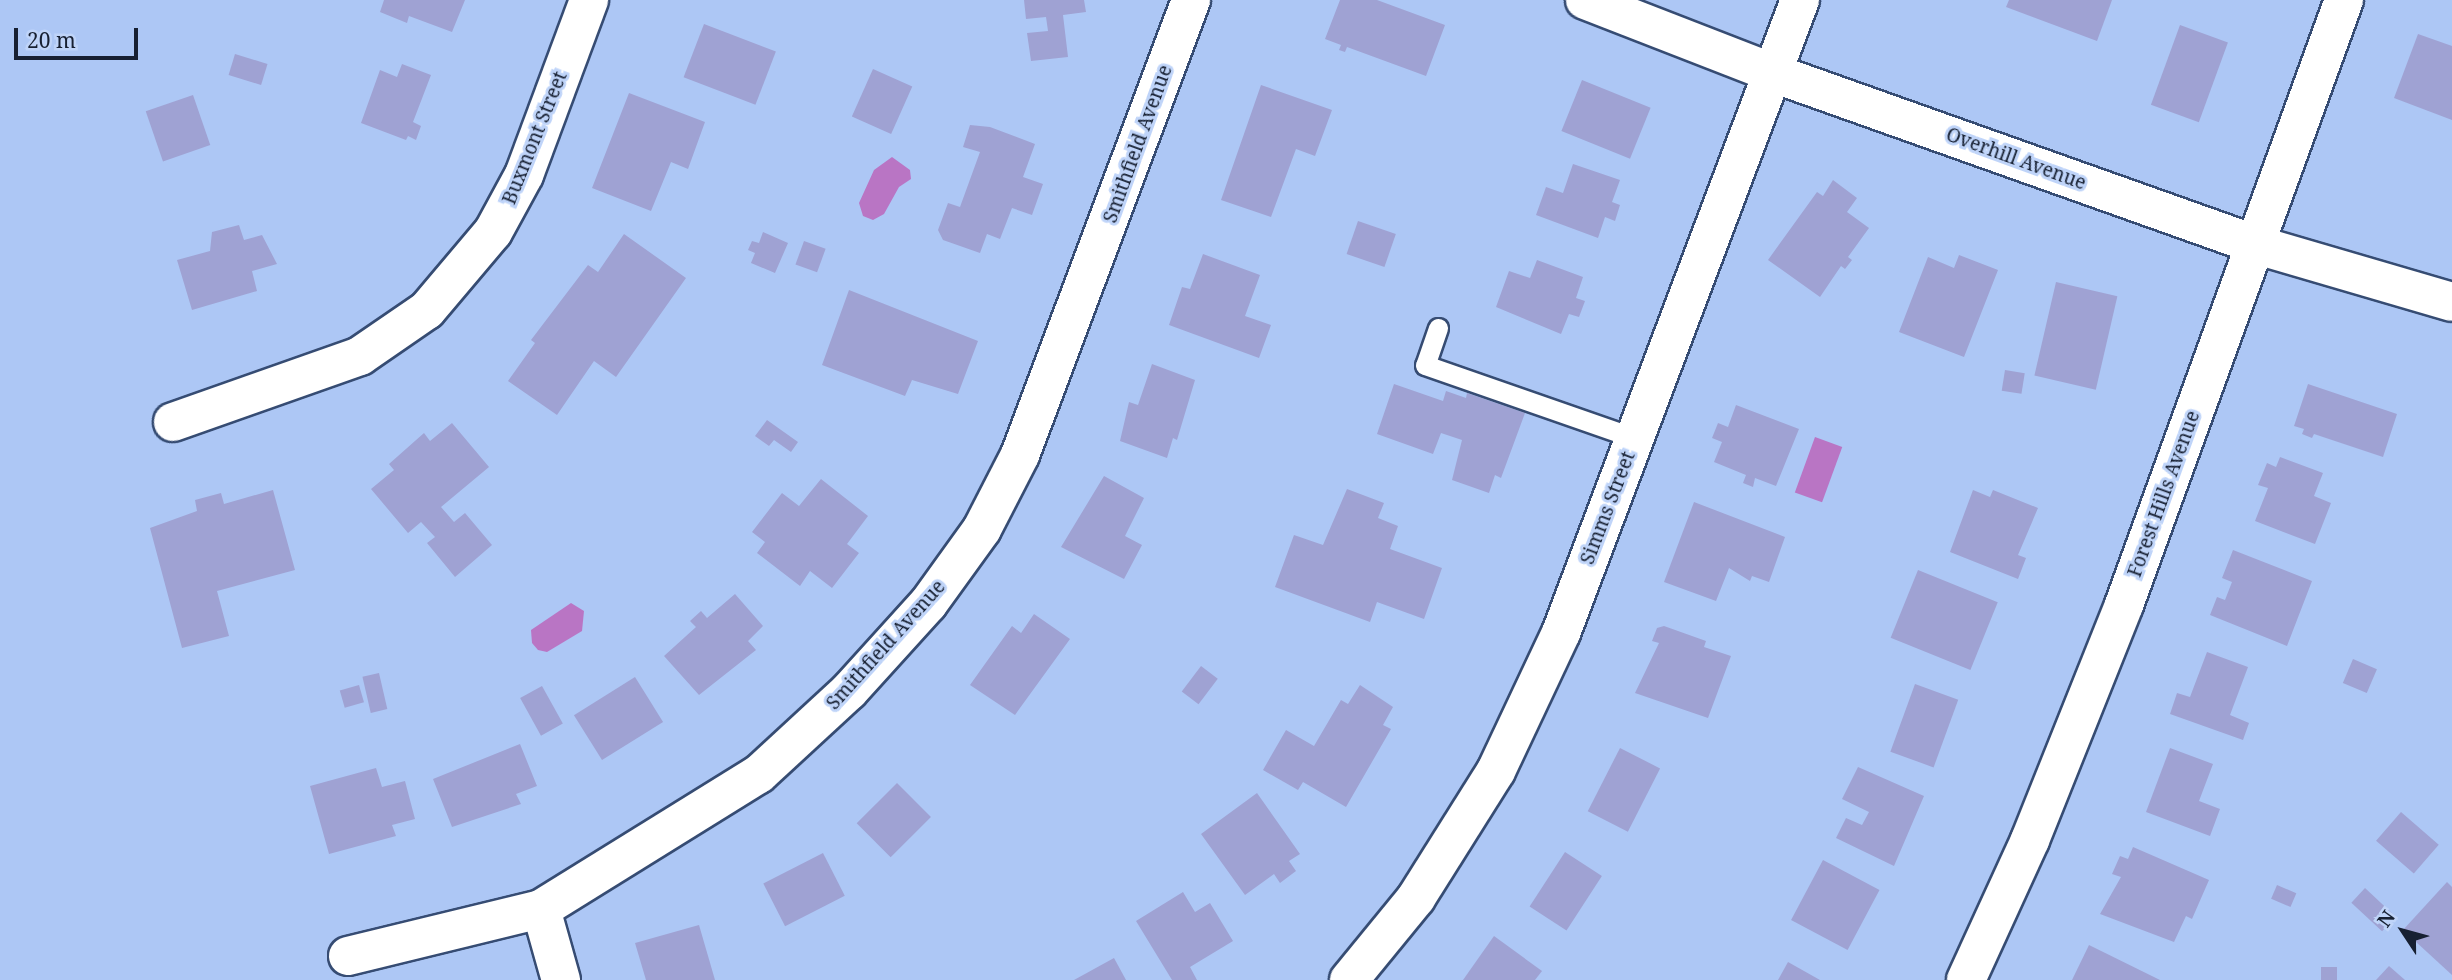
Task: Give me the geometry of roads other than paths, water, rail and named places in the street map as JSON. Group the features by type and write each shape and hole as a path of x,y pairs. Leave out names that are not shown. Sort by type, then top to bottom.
{"street":[{"name":"Buxmont Street","path":"173,422 360,356 426,310 493,232 524,175 589,0"},
{"name":"Smithfield Avenue","path":"348,956 541,909 759,774 849,691 944,583 982,529 1020,455 1191,0"},
{"name":"Overhill Avenue","path":"1585,0 1773,73 2254,244 2452,302"},
{"name":"Simms Street","path":"1349,980 1416,898 1496,771 1561,633 1800,0"},
{"name":"Forest Hills Avenue","path":"1966,980 2030,840 2124,605 2344,0"},
{"path":"541,909 561,980"}],"lane":[{"path":"1438,328 1425,365 1634,438"}]}
